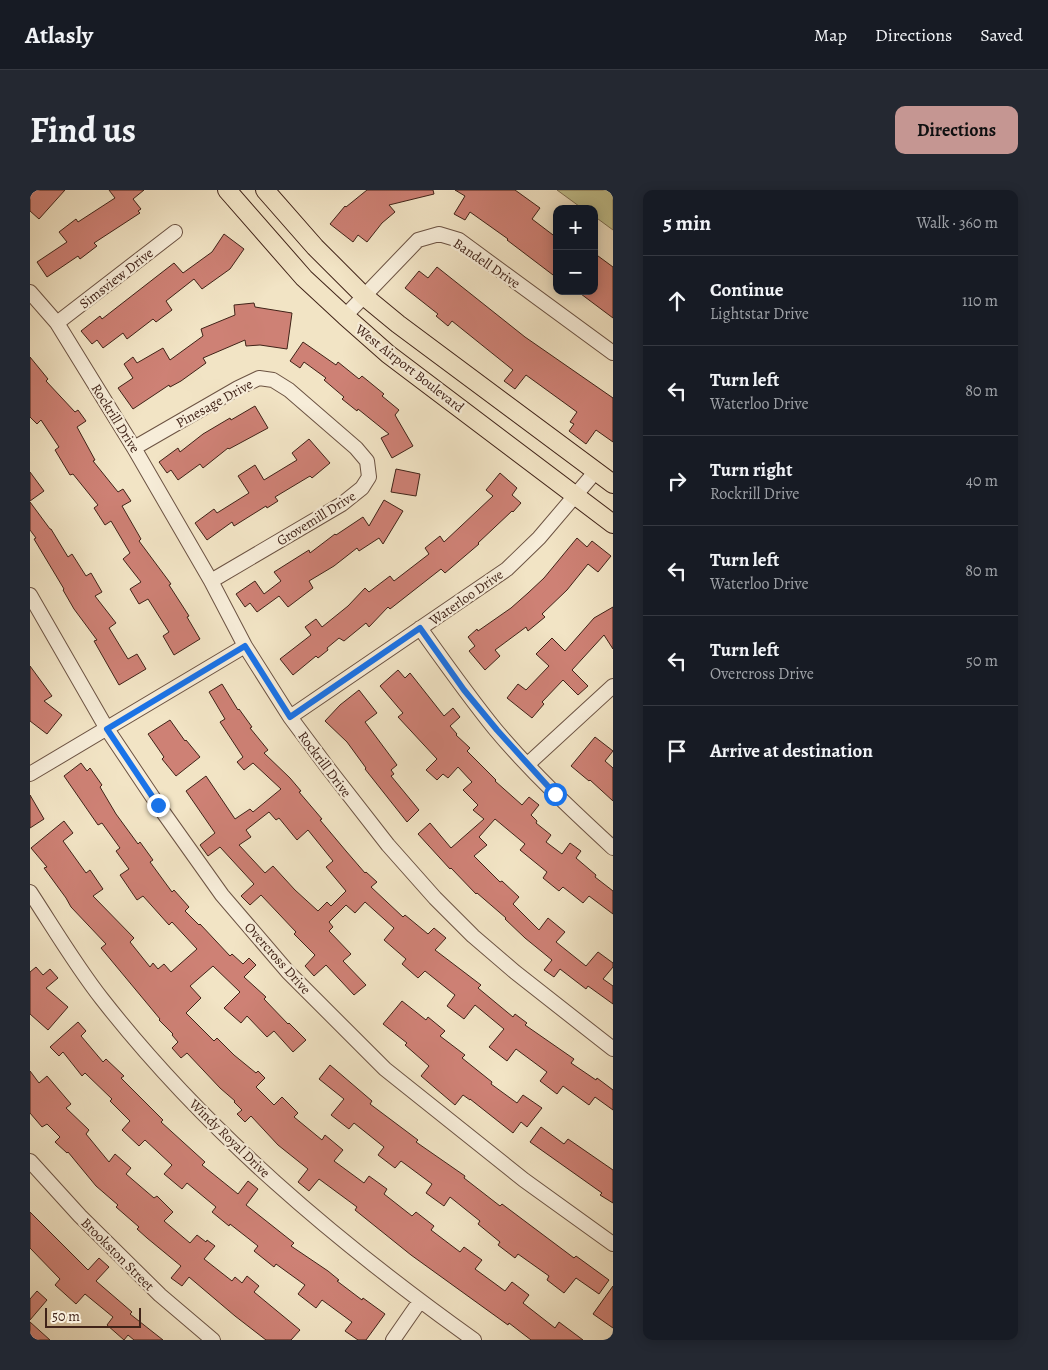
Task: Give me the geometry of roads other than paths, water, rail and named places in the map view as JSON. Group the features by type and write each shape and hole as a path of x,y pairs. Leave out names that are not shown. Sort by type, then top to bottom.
{"main road":[{"name":"West Airport Boulevard","path":"228,190 304,278 388,354 613,524"},
{"name":"West Airport Boulevard","path":"265,190 315,247 364,296 613,484"}],"street":[{"name":"Simsview Drive","path":"57,323 175,232"},
{"name":"Bandell Drive","path":"345,316 418,240 439,234 459,240 613,353"},
{"name":"Rockrill Drive","path":"30,292 57,323 134,448 212,581 245,646 290,717 388,845 435,898 473,936 515,972 613,1049"},
{"name":"Pinesage Drive","path":"134,448 238,388 259,378 274,380 289,390 317,415"},
{"name":"Grovemill Drive","path":"212,581 342,504 362,488 369,477 367,461 356,448 317,415"},
{"name":"Waterloo Drive","path":"290,717 507,569 539,538 596,471"},
{"name":"Overcross Drive","path":"30,595 107,729 158,805 222,895 295,979 385,1069 524,1180 613,1244"},
{"path":"420,628 464,690 497,730 555,794 613,848"},
{"path":"30,774 245,646"},
{"path":"528,764 613,686"},
{"name":"Windy Royal Drive","path":"30,892 101,998 169,1078 230,1141 323,1224 420,1301 474,1340"},
{"name":"Brookston Street","path":"30,1161 80,1216 160,1295 213,1340"},
{"path":"393,1340 420,1301"}]}
